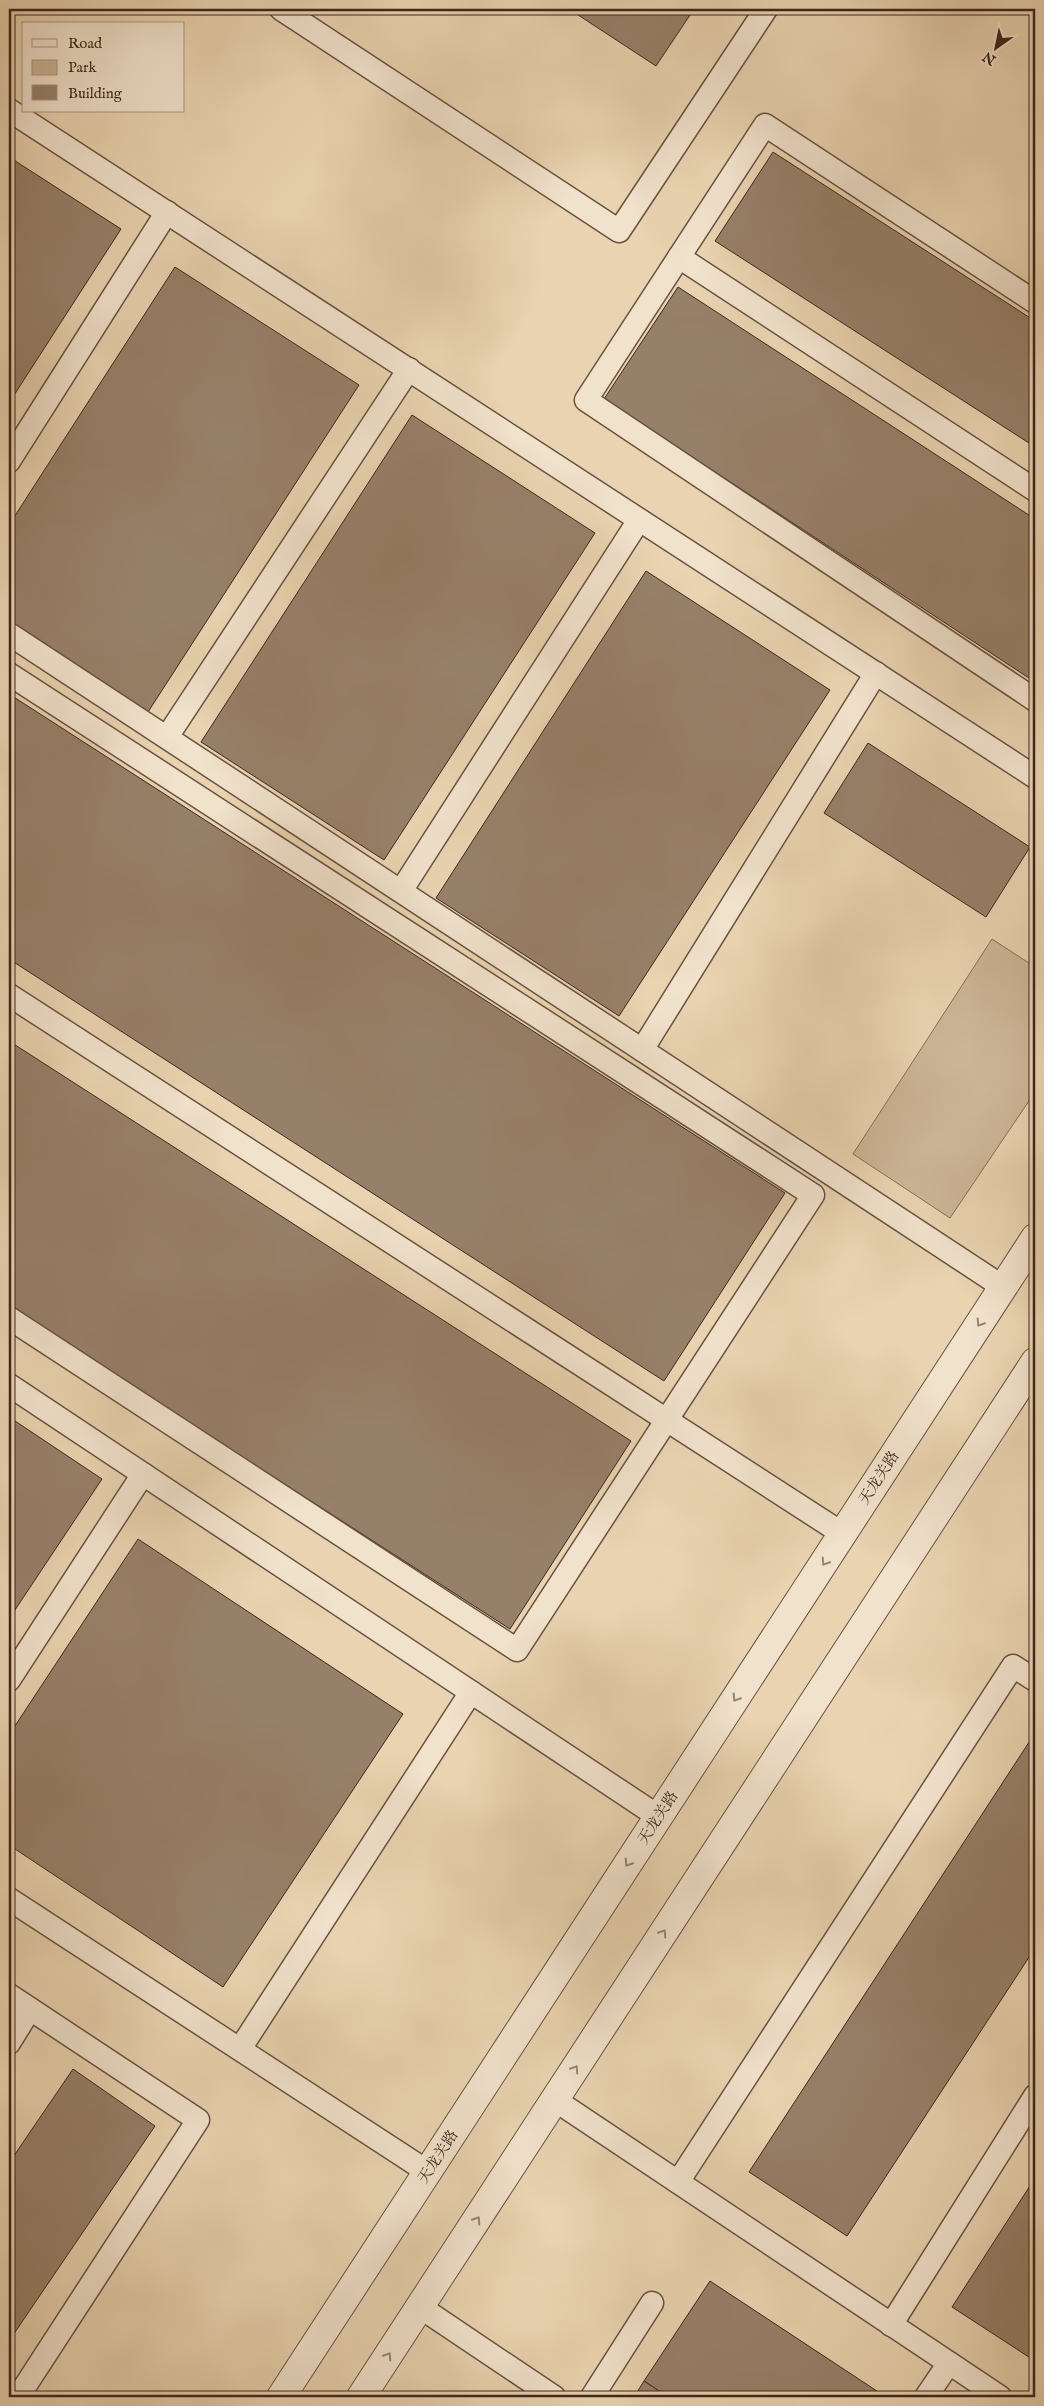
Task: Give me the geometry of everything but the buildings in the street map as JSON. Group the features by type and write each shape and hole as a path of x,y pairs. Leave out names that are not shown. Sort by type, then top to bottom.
{"street":[{"name":"天龙关路","path":"281,2397 1035,1238"},
{"path":"361,2397 1035,1362"}],"lane":[{"path":"281,9 619,231 766,9"},
{"path":"9,110 1035,777"},
{"path":"1035,302 765,125 586,400 1035,700"},
{"path":"9,461 167,212"},
{"path":"679,257 1035,490"},
{"path":"167,738 409,369"},
{"path":"401,891 639,520"},
{"path":"9,634 1003,1287"},
{"path":"642,1050 876,673"},
{"path":"9,674 813,1195 517,1650 9,1318"},
{"path":"9,995 843,1534"},
{"path":"9,1385 659,1816"},
{"path":"9,1680 143,1474"},
{"path":"678,2182 1013,1666 1035,1680"},
{"path":"240,2049 471,1692"},
{"path":"9,1899 428,2172"},
{"path":"9,1995 198,2120 18,2397"},
{"path":"9,2043 30,2009"},
{"path":"891,2325 1035,2096"},
{"path":"555,2100 1000,2397"},
{"path":"592,2397 652,2303"},
{"path":"420,2307 554,2397"},
{"path":"926,2397 949,2363"}],"green space":[{"path":"992,939 1035,967 1035,1092 950,1218 853,1154"}]}
